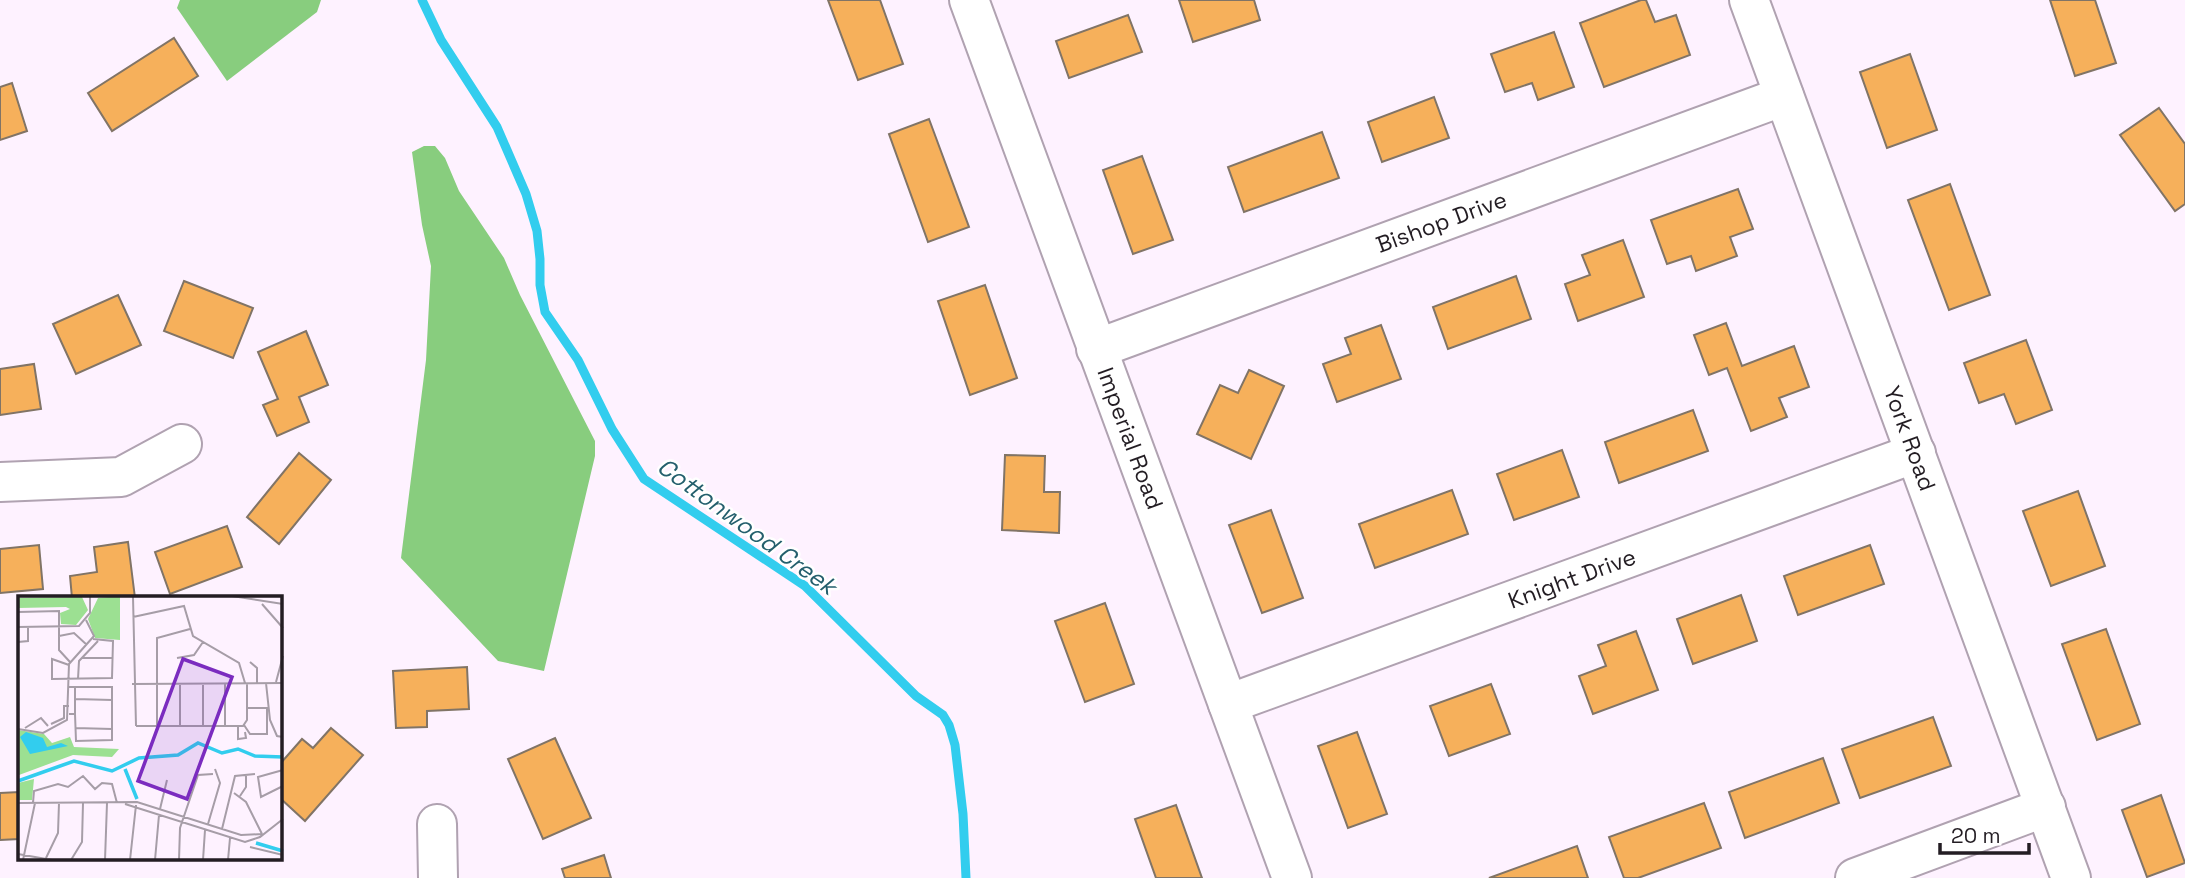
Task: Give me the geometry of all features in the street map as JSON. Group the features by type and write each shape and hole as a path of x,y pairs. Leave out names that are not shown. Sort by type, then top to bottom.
{"street":[{"name":"Imperial Road","path":"969,0 1292,878"},
{"name":"York Road","path":"1749,0 2071,878"},
{"name":"Bishop Drive","path":"1096,349 1784,96"},
{"path":"0,482 121,477 183,444"},
{"name":"Knight Drive","path":"1228,704 1916,453"},
{"path":"1855,878 2046,807"},
{"path":"437,824 438,878"}],"green space":[{"path":"180,0 321,0 317,12 227,81 177,8"},
{"path":"424,146 435,146 445,158 459,191 504,258 520,295 595,441 595,456 544,671 498,661 401,558 426,360 431,266 422,225 412,152"}],"building":[{"path":"828,0 880,0 903,64 858,80"},
{"path":"1179,0 1254,0 1260,20 1193,42"},
{"path":"1646,0 1655,22 1676,15 1690,55 1604,87 1580,23"},
{"path":"2050,0 2095,0 2116,63 2075,76"},
{"path":"1128,15 1142,52 1069,78 1056,41"},
{"path":"1554,32 1574,87 1538,100 1532,83 1505,92 1491,54"},
{"path":"174,38 198,76 112,131 88,93"},
{"path":"1910,54 1937,130 1887,148 1860,72"},
{"path":"12,83 27,131 0,140 0,87"},
{"path":"1434,97 1449,138 1382,162 1368,122"},
{"path":"2159,108 2185,144 2185,204 2175,211 2120,135"},
{"path":"929,119 969,227 928,242 889,134"},
{"path":"1322,132 1339,178 1244,212 1228,167"},
{"path":"1142,156 1173,240 1133,254 1103,170"},
{"path":"1950,184 1990,295 1949,310 1908,200"},
{"path":"1738,189 1753,229 1730,237 1737,256 1696,271 1691,256 1667,264 1651,220"},
{"path":"1623,240 1644,297 1578,321 1565,284 1590,275 1582,255"},
{"path":"1516,276 1531,319 1448,349 1433,307"},
{"path":"184,281 253,308 233,358 164,331"},
{"path":"985,285 1017,378 970,395 938,301"},
{"path":"118,295 141,345 76,374 53,324"},
{"path":"1726,323 1742,366 1794,346 1809,387 1779,398 1787,417 1751,431 1727,368 1709,375 1694,335"},
{"path":"1381,325 1401,379 1337,402 1323,364 1351,354 1345,338"},
{"path":"306,331 328,385 299,397 309,422 277,436 263,405 278,399 258,352"},
{"path":"2026,340 2052,410 2016,424 2004,394 1979,403 1964,363"},
{"path":"34,364 41,409 0,415 0,369"},
{"path":"1249,370 1284,386 1251,459 1197,434 1220,385 1238,393"},
{"path":"1693,410 1708,451 1619,483 1605,442"},
{"path":"1562,450 1579,497 1514,520 1497,474"},
{"path":"299,453 331,480 279,544 247,517"},
{"path":"1005,455 1045,456 1044,492 1060,492 1059,533 1002,530"},
{"path":"1452,490 1468,534 1375,568 1359,524"},
{"path":"2078,491 2105,566 2051,586 2023,511"},
{"path":"1271,510 1303,598 1262,613 1229,525"},
{"path":"227,526 242,567 170,594 155,552"},
{"path":"128,542 135,596 72,596 70,576 97,572 94,547"},
{"path":"39,545 43,589 0,593 0,549"},
{"path":"1870,545 1884,584 1798,615 1784,576"},
{"path":"1741,595 1757,641 1693,664 1677,619"},
{"path":"1105,603 1134,684 1085,702 1055,621"},
{"path":"2106,629 2140,724 2097,740 2062,644"},
{"path":"1636,631 1658,690 1593,714 1579,676 1606,666 1598,645"},
{"path":"467,667 469,709 427,711 427,727 396,728 393,671"},
{"path":"1491,684 1510,734 1449,756 1430,706"},
{"path":"1933,717 1951,766 1860,798 1842,749"},
{"path":"331,728 363,755 305,821 282,800 282,762 302,739 313,748"},
{"path":"1357,732 1387,814 1348,828 1318,746"},
{"path":"555,738 591,818 543,839 508,759"},
{"path":"1823,758 1839,803 1745,838 1729,792"},
{"path":"18,792 18,839 0,840 0,793"},
{"path":"2161,795 2185,863 2147,877 2122,810"},
{"path":"1704,803 1721,848 1638,878 1624,878 1609,837"},
{"path":"1176,805 1202,878 1156,878 1135,819"},
{"path":"1577,846 1588,878 1489,878"},
{"path":"604,855 611,878 565,878 562,869"}],"waterway":[{"name":"Cottonwood Creek","path":"422,0 441,40 497,127 526,194 537,231 540,285 545,312 578,360 612,429 644,479 805,586 916,696 943,715 955,745 963,814 966,878"}]}
